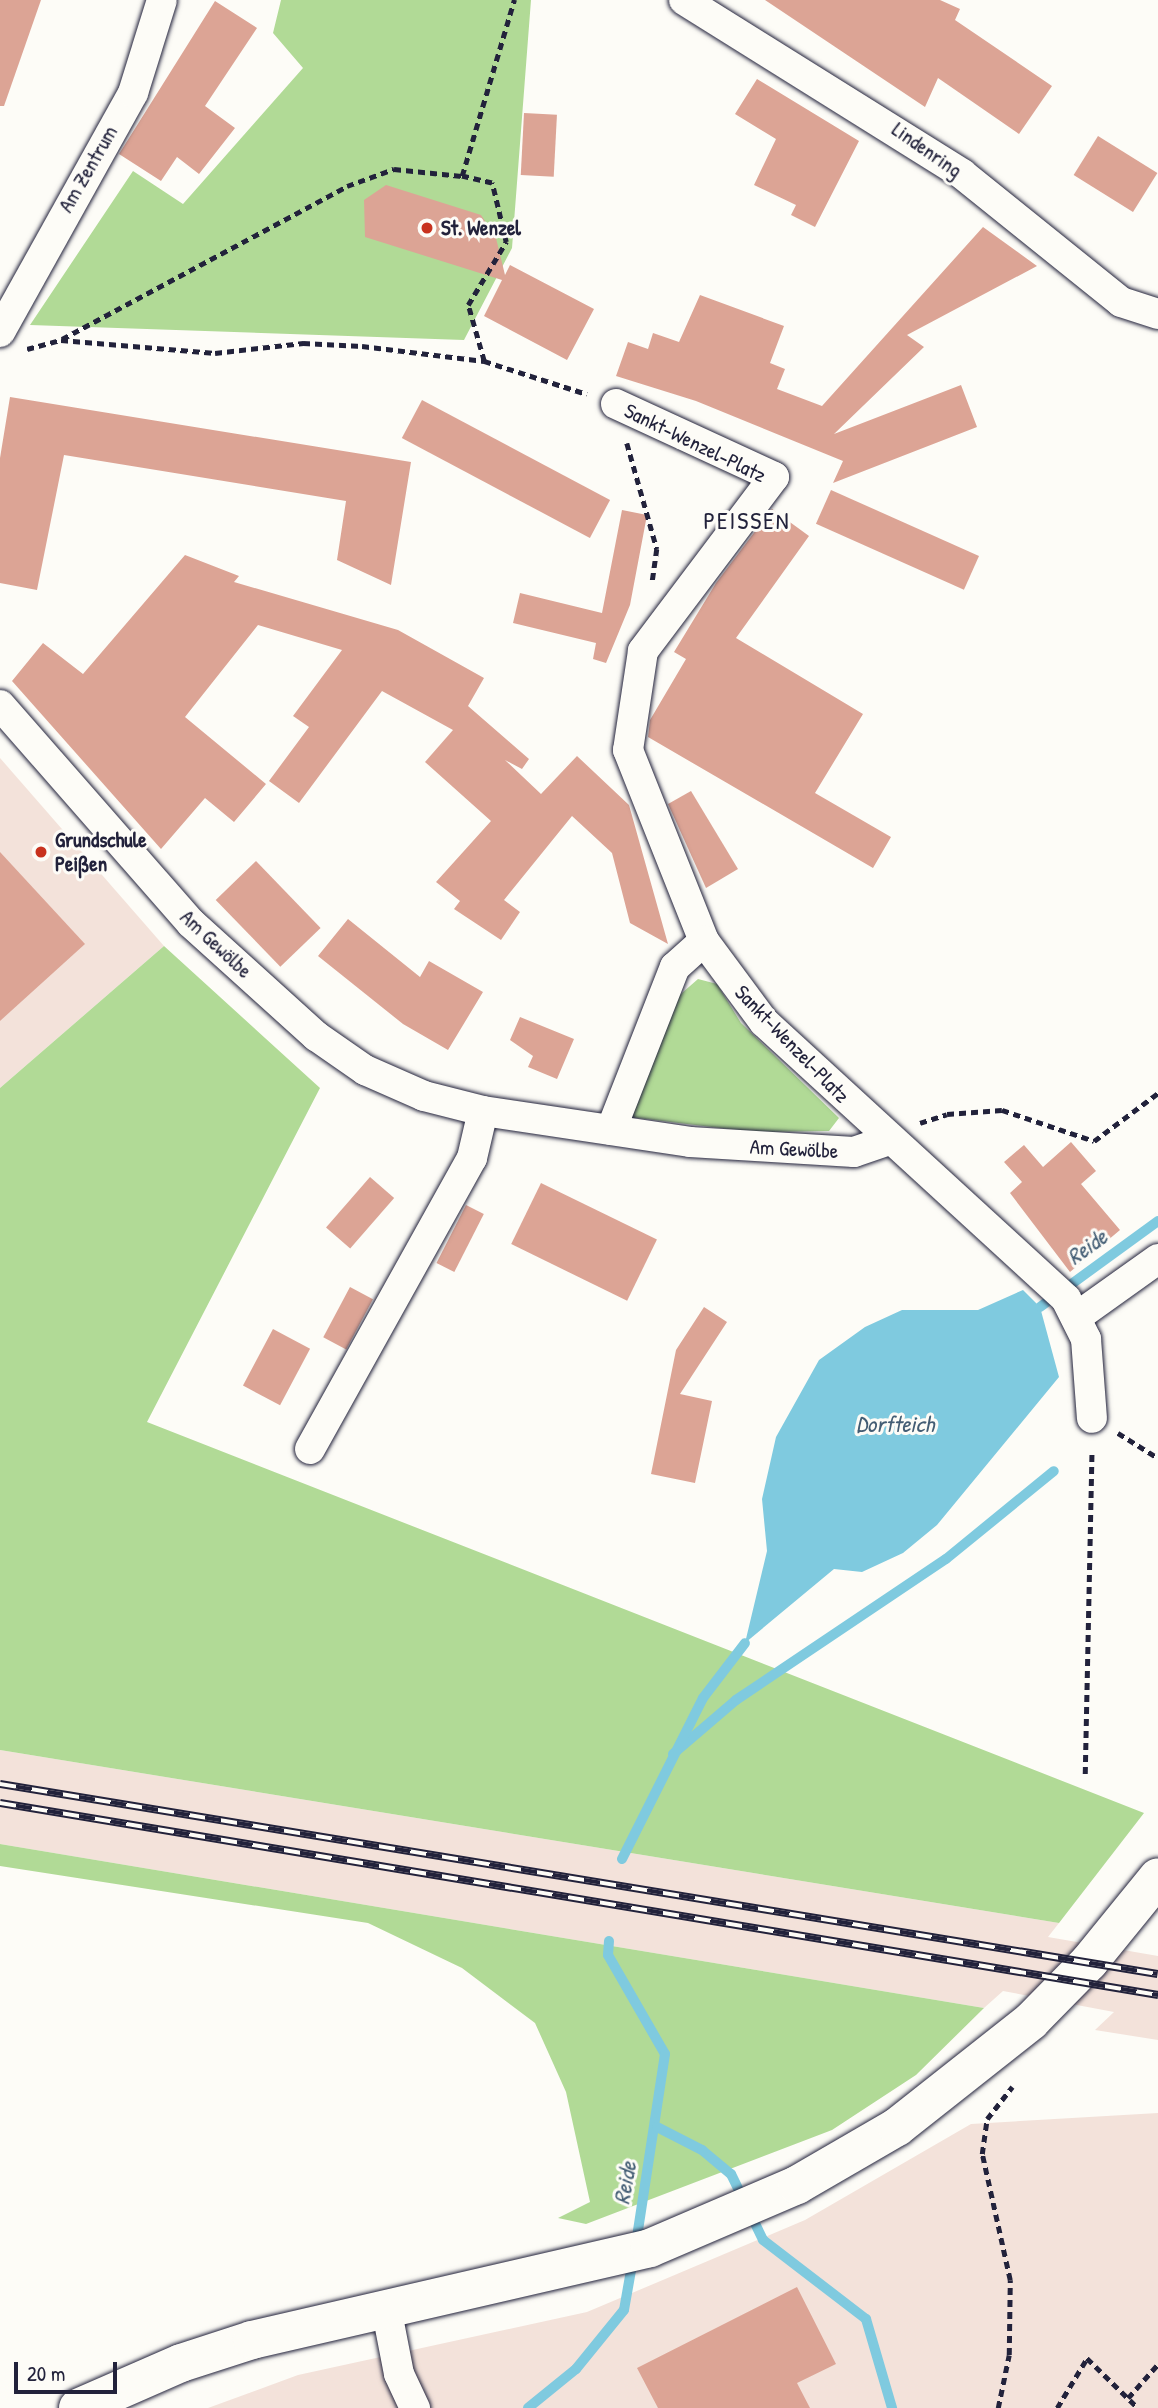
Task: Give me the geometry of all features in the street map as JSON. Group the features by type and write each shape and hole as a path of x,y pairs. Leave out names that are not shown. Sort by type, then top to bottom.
{"main road":[{"path":"78,2408 201,2356 386,2307 597,2264 760,2203 897,2127 985,2060 1089,1962 1158,1877"}],"street":[{"name":"Am Zentrum","path":"7,342 132,93 162,0"},
{"name":"Lindenring","path":"684,0 962,174 1121,302 1158,314"},
{"name":"Sankt-Wenzel-Platz","path":"616,404 774,477 643,651 628,750 704,941 764,1021 889,1140"},
{"name":"Am Gewölbe","path":"0,705 191,923 316,1036 365,1070 424,1096 483,1111 690,1142 854,1152 889,1140"},
{"path":"611,1129 674,967 704,941"},
{"path":"310,1449 472,1158 483,1111"},
{"path":"889,1140 1065,1299 1086,1339 1093,1418"},
{"path":"1065,1299 1158,1259"},
{"path":"386,2307 399,2374 414,2406"}],"path":[{"path":"461,176 514,0"},
{"path":"7,342 61,340 347,186 394,169 461,176 492,183 506,242 468,305 484,361"},
{"name":"Sankt-Wenzel-Platz","path":"61,340 215,353 303,343 362,346 484,361 616,404 657,549 652,587"},
{"path":"889,1140 947,1114 1002,1110 1094,1141 1158,1093"},
{"path":"1093,1418 1158,1458"},
{"path":"1085,1774 1093,1418"},
{"path":"998,2408 1009,2355 1010,2280 982,2154 995,2105 1021,2079"},
{"path":"1057,2408 1087,2358 1138,2408"},
{"path":"1128,2398 1158,2364"}],"shaded area":[{"name":"Grundschule Peißen","path":"0,758 164,946 0,1088"},
{"path":"0,1750 1059,1923 1048,1937 1158,1956 1158,2040 1095,2030 1114,2012 1003,1991 984,2008 0,1844"},
{"path":"1158,2113 1158,2408 208,2408 298,2375 587,2312 805,2220 971,2124"}],"green space":[{"path":"281,0 531,0 512,248 464,340 30,325 133,171 183,204 303,68 273,33"},
{"path":"164,946 320,1088 147,1422 1144,1813 1059,1923 0,1750 0,1088"},
{"path":"698,979 717,984 741,1023 839,1118 829,1131 753,1132 629,1117 674,1000"},
{"path":"0,1844 984,2008 916,2075 832,2130 586,2224 558,2218 590,2202 566,2092 535,2023 462,1968 368,1923 0,1866"}],"water":[{"name":"Dorfteich","path":"1023,1290 1040,1307 1059,1377 937,1525 903,1553 862,1572 834,1569 745,1643 767,1551 762,1499 776,1437 819,1360 865,1327 902,1310 978,1310"}],"building":[{"path":"0,0 41,0 4,106 0,106"},
{"path":"765,0 940,0 960,9 955,20 1052,86 1019,134 938,78 925,107"},
{"path":"215,1 257,28 205,106 235,128 199,174 177,157 161,181 119,154"},
{"path":"757,79 859,141 815,227 791,215 796,205 754,185 776,139 735,114"},
{"path":"524,113 557,115 554,177 521,175"},
{"path":"1098,136 1157,173 1133,212 1074,175"},
{"path":"386,185 481,215 496,238 505,275 510,265 594,309 567,360 484,316 502,280 365,237 364,200"},
{"path":"983,227 1037,266 907,335 924,347 834,434 961,385 977,427 833,483 843,461 696,401 616,376 628,342 648,349 653,333 679,342 700,295 784,326 770,363 785,369 777,389 822,406"},
{"path":"10,397 411,462 391,585 337,560 346,501 64,455 37,590 0,583 0,458"},
{"path":"422,400 610,500 590,538 402,438"},
{"path":"831,490 979,556 964,590 816,524"},
{"path":"772,509 809,536 736,638 863,714 815,793 891,837 873,868 648,737 650,720 686,659 674,652 716,583"},
{"path":"622,510 647,515 630,605 606,663 593,659 596,643 513,623 520,593 602,613"},
{"path":"185,555 239,576 234,582 398,630 484,678 468,706 529,759 522,769 505,760 541,794 577,756 629,805 668,944 630,923 612,853 572,816 504,900 520,912 501,940 454,909 460,901 436,882 491,821 425,762 453,730 382,691 299,803 269,781 309,727 293,716 342,650 258,625 185,717 266,784 234,822 205,798 161,849 12,681 43,643 83,674"},
{"path":"691,791 738,869 706,888 668,804"},
{"path":"0,852 85,944 0,1021"},
{"path":"256,861 321,928 280,967 216,900"},
{"path":"348,919 420,977 429,961 483,992 448,1050 403,1024 318,956"},
{"path":"520,1017 574,1039 557,1079 528,1067 533,1056 510,1040"},
{"path":"1071,1142 1096,1171 1081,1184 1120,1230 1070,1272 1010,1193 1022,1182 1004,1162 1024,1145 1043,1167"},
{"path":"370,1177 394,1198 350,1249 326,1228"},
{"path":"541,1183 657,1240 627,1301 511,1244"},
{"path":"466,1205 484,1214 454,1272 436,1263"},
{"path":"350,1287 373,1299 346,1350 323,1337"},
{"path":"704,1307 727,1322 680,1394 712,1401 695,1483 651,1474 676,1350"},
{"path":"273,1329 310,1349 280,1405 243,1386"},
{"path":"797,2287 836,2364 797,2383 810,2408 658,2408 637,2368"}],"waterway":[{"name":"Reide","path":"1040,1307 1158,1221"},
{"path":"673,1754 736,1700 946,1559 1054,1471"},
{"name":"Reide","path":"622,1859 703,1698 745,1643"},
{"name":"Reide","path":"609,1941 608,1955 665,2054 636,2243"},
{"path":"657,2127 702,2150 731,2174 763,2240 866,2319 892,2408"},
{"name":"Reide","path":"528,2408 576,2369 624,2310 633,2259"}],"railway":[{"path":"0,1784 1158,1974"},
{"path":"0,1803 1158,1995"}],"place":[{"name":"St. Wenzel","path":"427,228"},
{"name":"Grundschule Peißen","path":"41,852"}],"district":[{"name":"PEISSEN","path":"747,521"}]}
